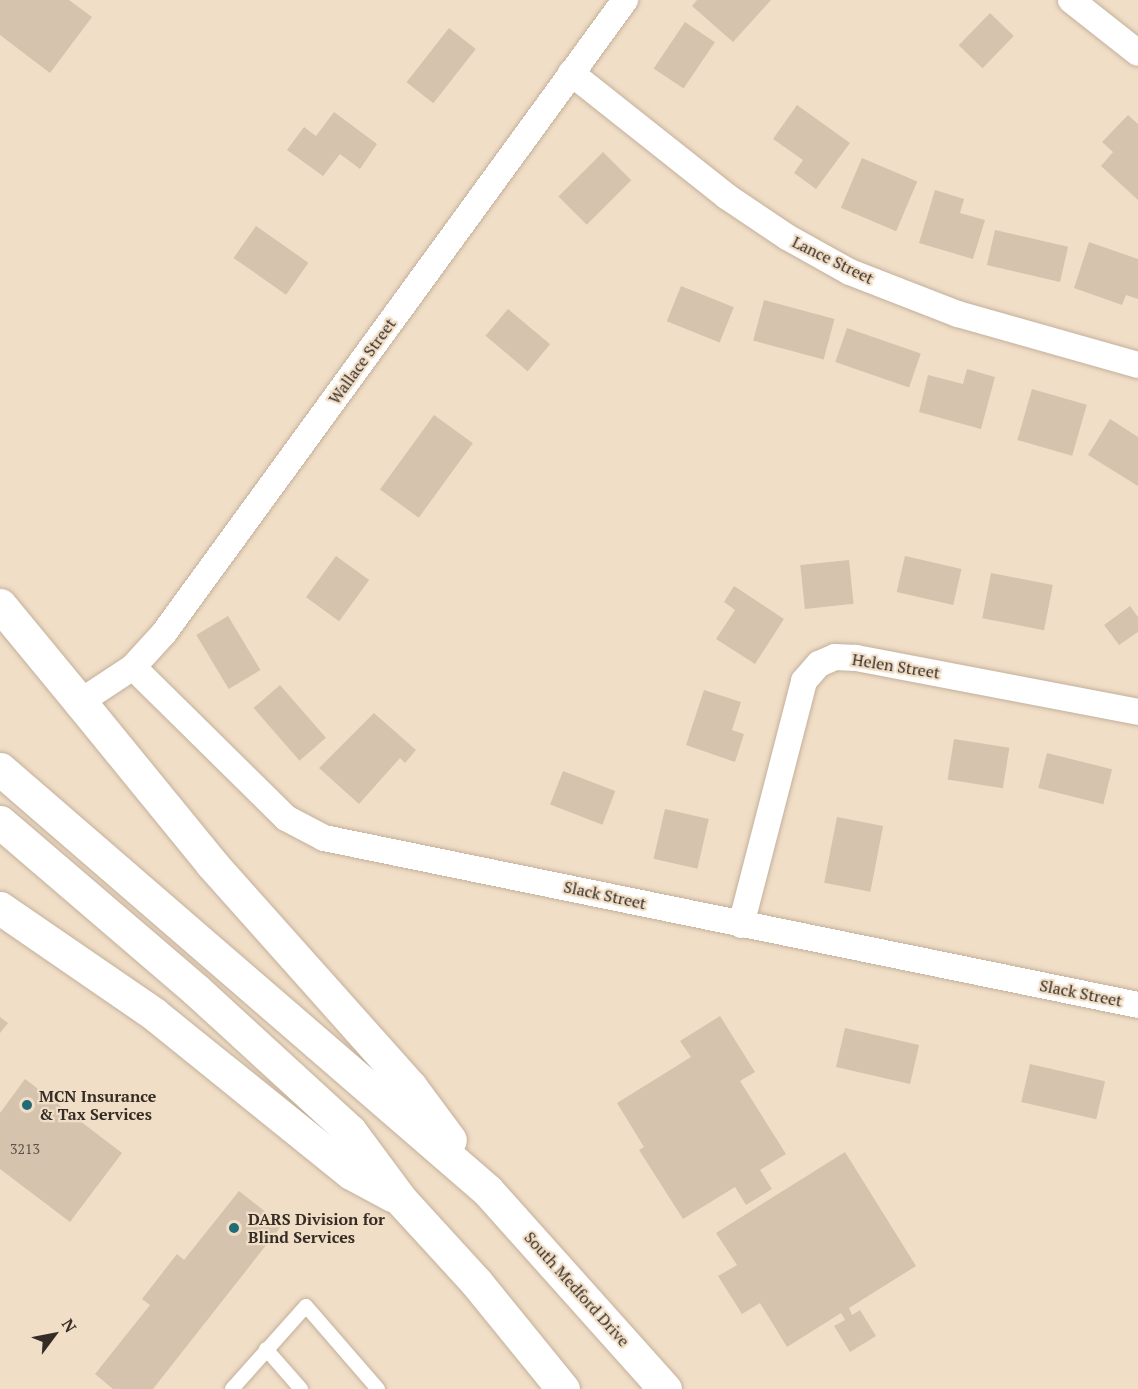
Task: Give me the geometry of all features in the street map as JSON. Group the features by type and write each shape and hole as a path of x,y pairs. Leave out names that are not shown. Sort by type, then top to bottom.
{"main road":[{"path":"0,605 212,864 410,1086 487,1190"},
{"path":"0,769 487,1190"},
{"path":"0,822 196,990 350,1131 401,1200 476,1282 563,1389"},
{"path":"0,908 154,1014 351,1173 401,1200"},
{"name":"South Medford Drive","path":"487,1190 665,1389"}],"street":[{"name":"Wallace Street","path":"80,702 133,667 164,633 625,0"},
{"path":"1071,0 1138,53"},
{"name":"Lance Street","path":"571,73 726,196 787,237 850,272 958,314 1138,365"},
{"name":"Helen Street","path":"741,925 804,681 819,664 835,657 856,658 1138,712"},
{"name":"Slack Street","path":"133,667 286,818 324,838 1138,1005"}],"lane":[{"path":"232,1389 306,1306 378,1389"},
{"path":"266,1349 301,1389"}],"building":[{"path":"0,0 69,0 92,17 50,73 0,35"},
{"path":"697,0 771,0 733,42 692,6"},
{"path":"990,13 1014,36 982,68 959,45"},
{"path":"685,22 715,42 684,89 654,68"},
{"path":"449,28 476,49 433,103 407,82"},
{"path":"797,105 850,143 816,189 794,173 803,160 773,139"},
{"path":"334,112 377,144 360,169 340,154 323,176 287,150 304,127 316,136"},
{"path":"1128,115 1138,124 1138,200 1101,166 1113,152 1102,142"},
{"path":"603,152 631,180 587,225 558,197"},
{"path":"862,158 917,181 896,231 841,208"},
{"path":"935,190 964,199 960,213 985,220 973,259 919,243"},
{"path":"256,226 308,263 286,295 234,258"},
{"path":"995,230 1068,247 1060,282 987,265"},
{"path":"1089,242 1138,259 1138,299 1126,295 1122,305 1074,288"},
{"path":"681,286 734,307 720,343 667,321"},
{"path":"764,300 835,319 824,359 753,341"},
{"path":"508,309 550,344 528,371 486,336"},
{"path":"847,328 921,353 909,387 835,362"},
{"path":"967,369 995,377 981,429 919,412 928,375 963,384"},
{"path":"1032,389 1087,405 1072,456 1017,440"},
{"path":"434,415 473,443 419,518 380,489"},
{"path":"1110,419 1138,437 1138,486 1088,455"},
{"path":"336,556 369,580 339,621 306,597"},
{"path":"905,556 962,569 953,605 897,592"},
{"path":"849,560 854,604 805,609 800,565"},
{"path":"991,573 1053,585 1044,630 982,618"},
{"path":"734,586 784,619 755,664 716,639 735,610 724,602"},
{"path":"1130,606 1138,617 1138,632 1119,645 1104,625"},
{"path":"228,616 260,670 229,689 196,635"},
{"path":"280,685 326,738 300,761 254,708"},
{"path":"704,690 741,702 732,730 744,734 735,762 686,745"},
{"path":"374,713 416,750 405,763 400,758 359,804 319,768"},
{"path":"954,739 1009,748 1003,788 948,779"},
{"path":"1047,753 1112,769 1103,804 1038,788"},
{"path":"563,771 615,791 602,825 550,805"},
{"path":"665,809 709,819 697,869 654,859"},
{"path":"837,817 883,826 870,892 824,883"},
{"path":"720,1016 755,1072 740,1081 786,1154 760,1170 772,1189 746,1205 735,1187 683,1219 639,1150 644,1147 617,1103 691,1057 680,1041"},
{"path":"0,1017 8,1023 0,1033"},
{"path":"845,1028 919,1045 910,1084 836,1067"},
{"path":"1030,1064 1105,1081 1096,1119 1021,1102"},
{"path":"25,1079 122,1153 70,1222 0,1169 0,1113"},
{"path":"845,1152 916,1266 849,1308 852,1315 860,1310 876,1336 850,1352 834,1326 845,1320 841,1313 787,1347 760,1303 742,1314 718,1276 737,1265 716,1233"},
{"path":"239,1191 282,1225 153,1389 113,1389 95,1374 150,1305 142,1299 177,1254 184,1260"}],"place":[{"name":"MCN Insurance & Tax Services","path":"27,1105"},
{"name":"DARS Division for Blind Services","path":"234,1228"}]}
